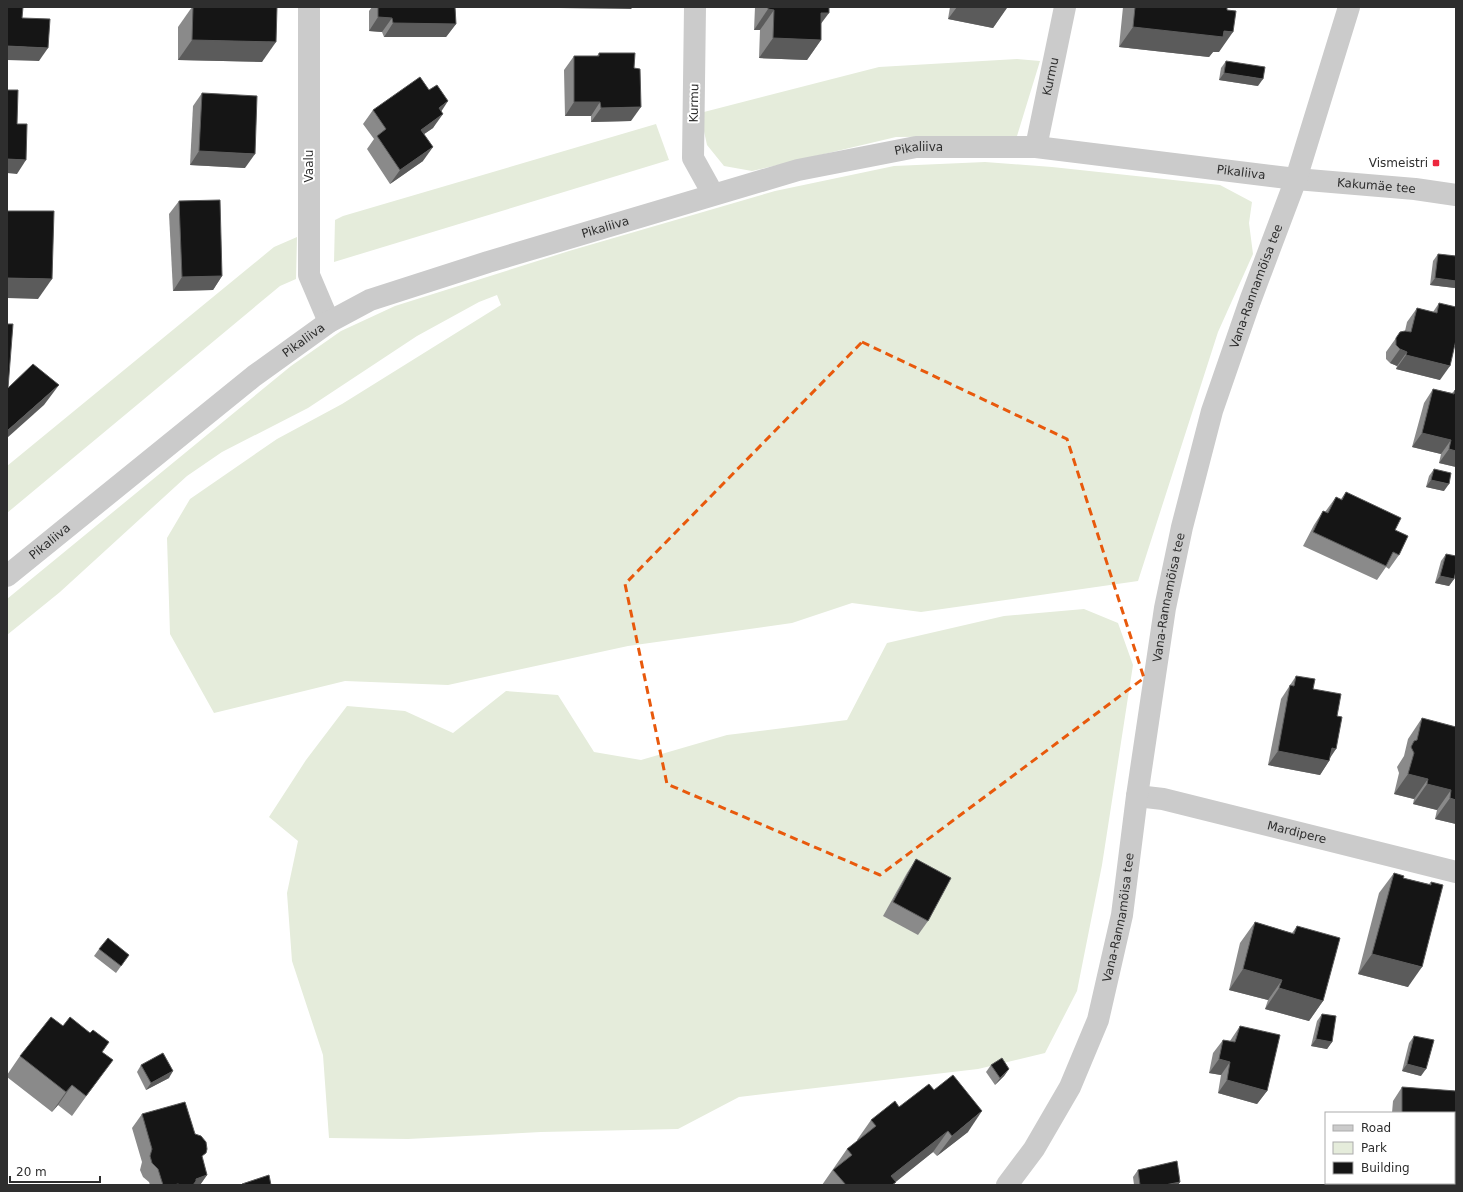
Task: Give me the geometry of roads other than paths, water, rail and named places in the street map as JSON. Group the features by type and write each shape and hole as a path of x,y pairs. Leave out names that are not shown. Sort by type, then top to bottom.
{"street":[{"name":"Vaalu","path":"309,7 309,275 328,322"},
{"name":"Kurmu","path":"695,7 693,158 712,194"},
{"name":"Kurmu","path":"1036,147 1065,7"},
{"name":"Vana-Rannamõisa tee","path":"1007,1185 1034,1149 1070,1087 1098,1020 1122,915 1165,608 1182,527 1212,411 1250,301 1296,179 1350,7"},
{"name":"Pikaliiva","path":"7,576 254,376 328,322 370,300 488,262 712,194 798,170 916,147 1036,147 1296,179"},
{"name":"Kakumäe tee","path":"1296,179 1415,189 1456,195"},
{"name":"Mardipere","path":"1138,796 1163,799 1456,872"}],"place":[{"name":"Vismeistri","path":"1436,163"}]}
